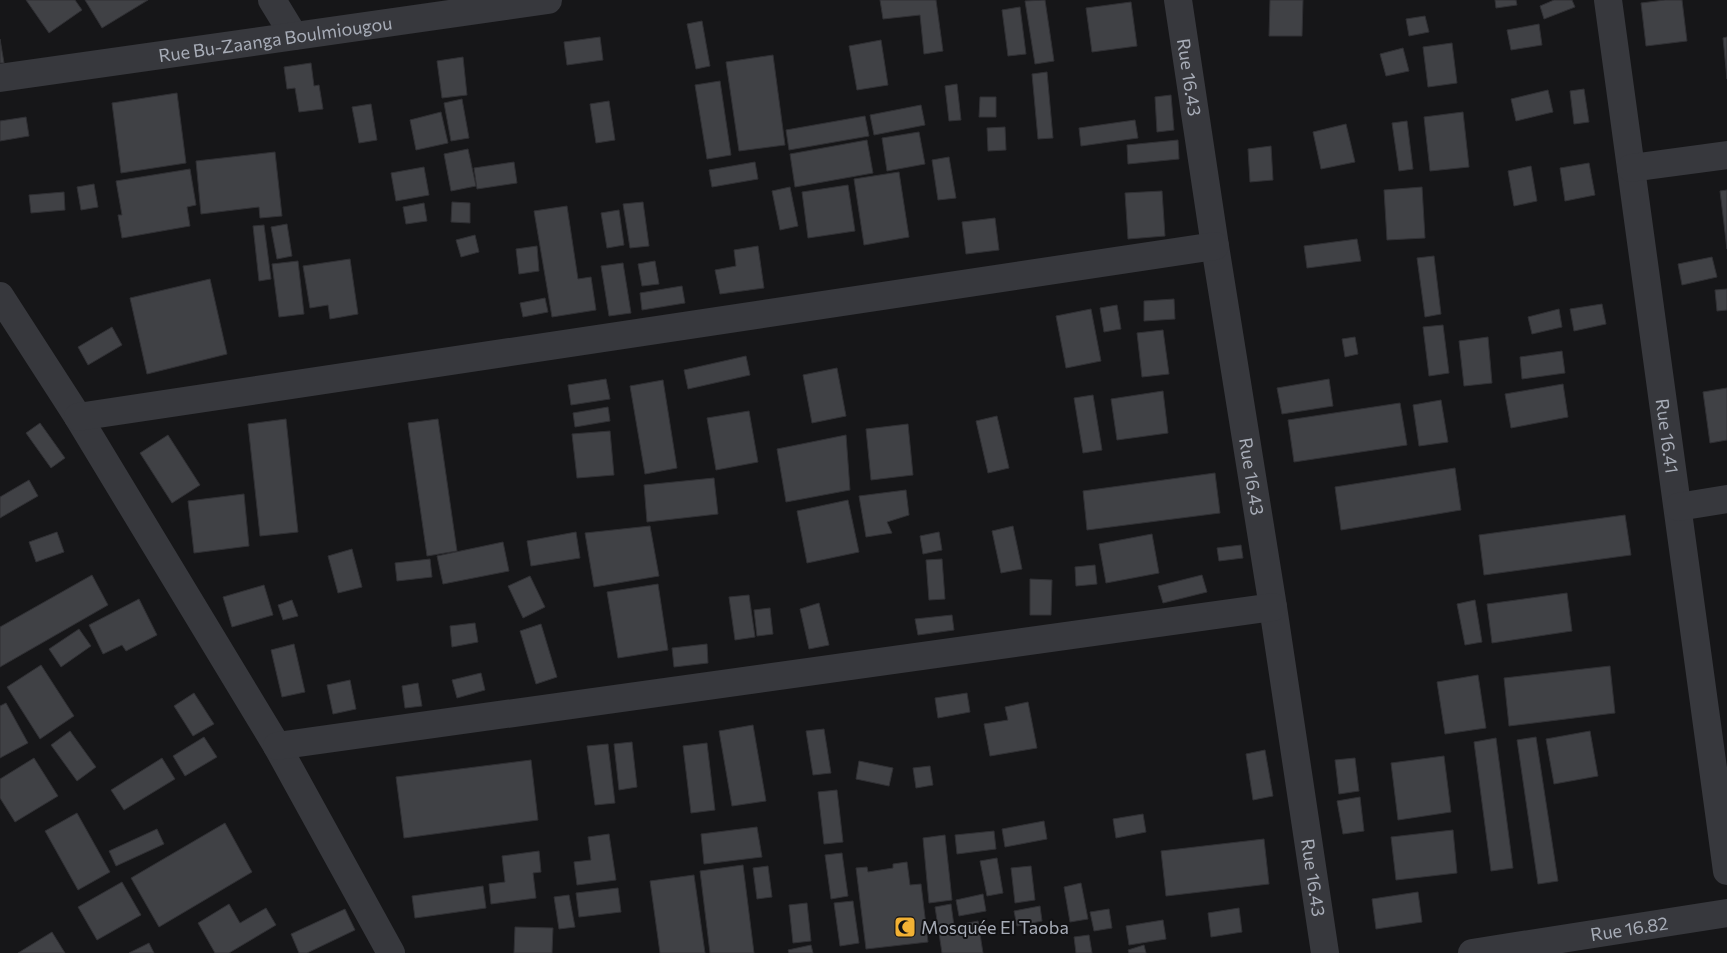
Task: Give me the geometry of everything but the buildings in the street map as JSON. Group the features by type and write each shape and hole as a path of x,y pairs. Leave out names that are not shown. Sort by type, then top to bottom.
{"street":[{"path":"272,0 294,36"},
{"name":"Rue Bu-Zaanga Boulmiougou","path":"0,78 548,0"},
{"name":"Rue 16.43","path":"1178,0 1273,607 1324,953"},
{"name":"Rue 16.41","path":"1608,0 1727,871"},
{"path":"1631,168 1727,155"},
{"path":"78,417 1215,246"},
{"path":"0,296 78,417 277,746 391,953"},
{"path":"1678,507 1727,500"},
{"path":"277,746 1273,607"},
{"name":"Rue 16.82","path":"1472,953 1727,913"}],"place":[{"name":"Mosquée El Taoba","path":"905,927"}]}
